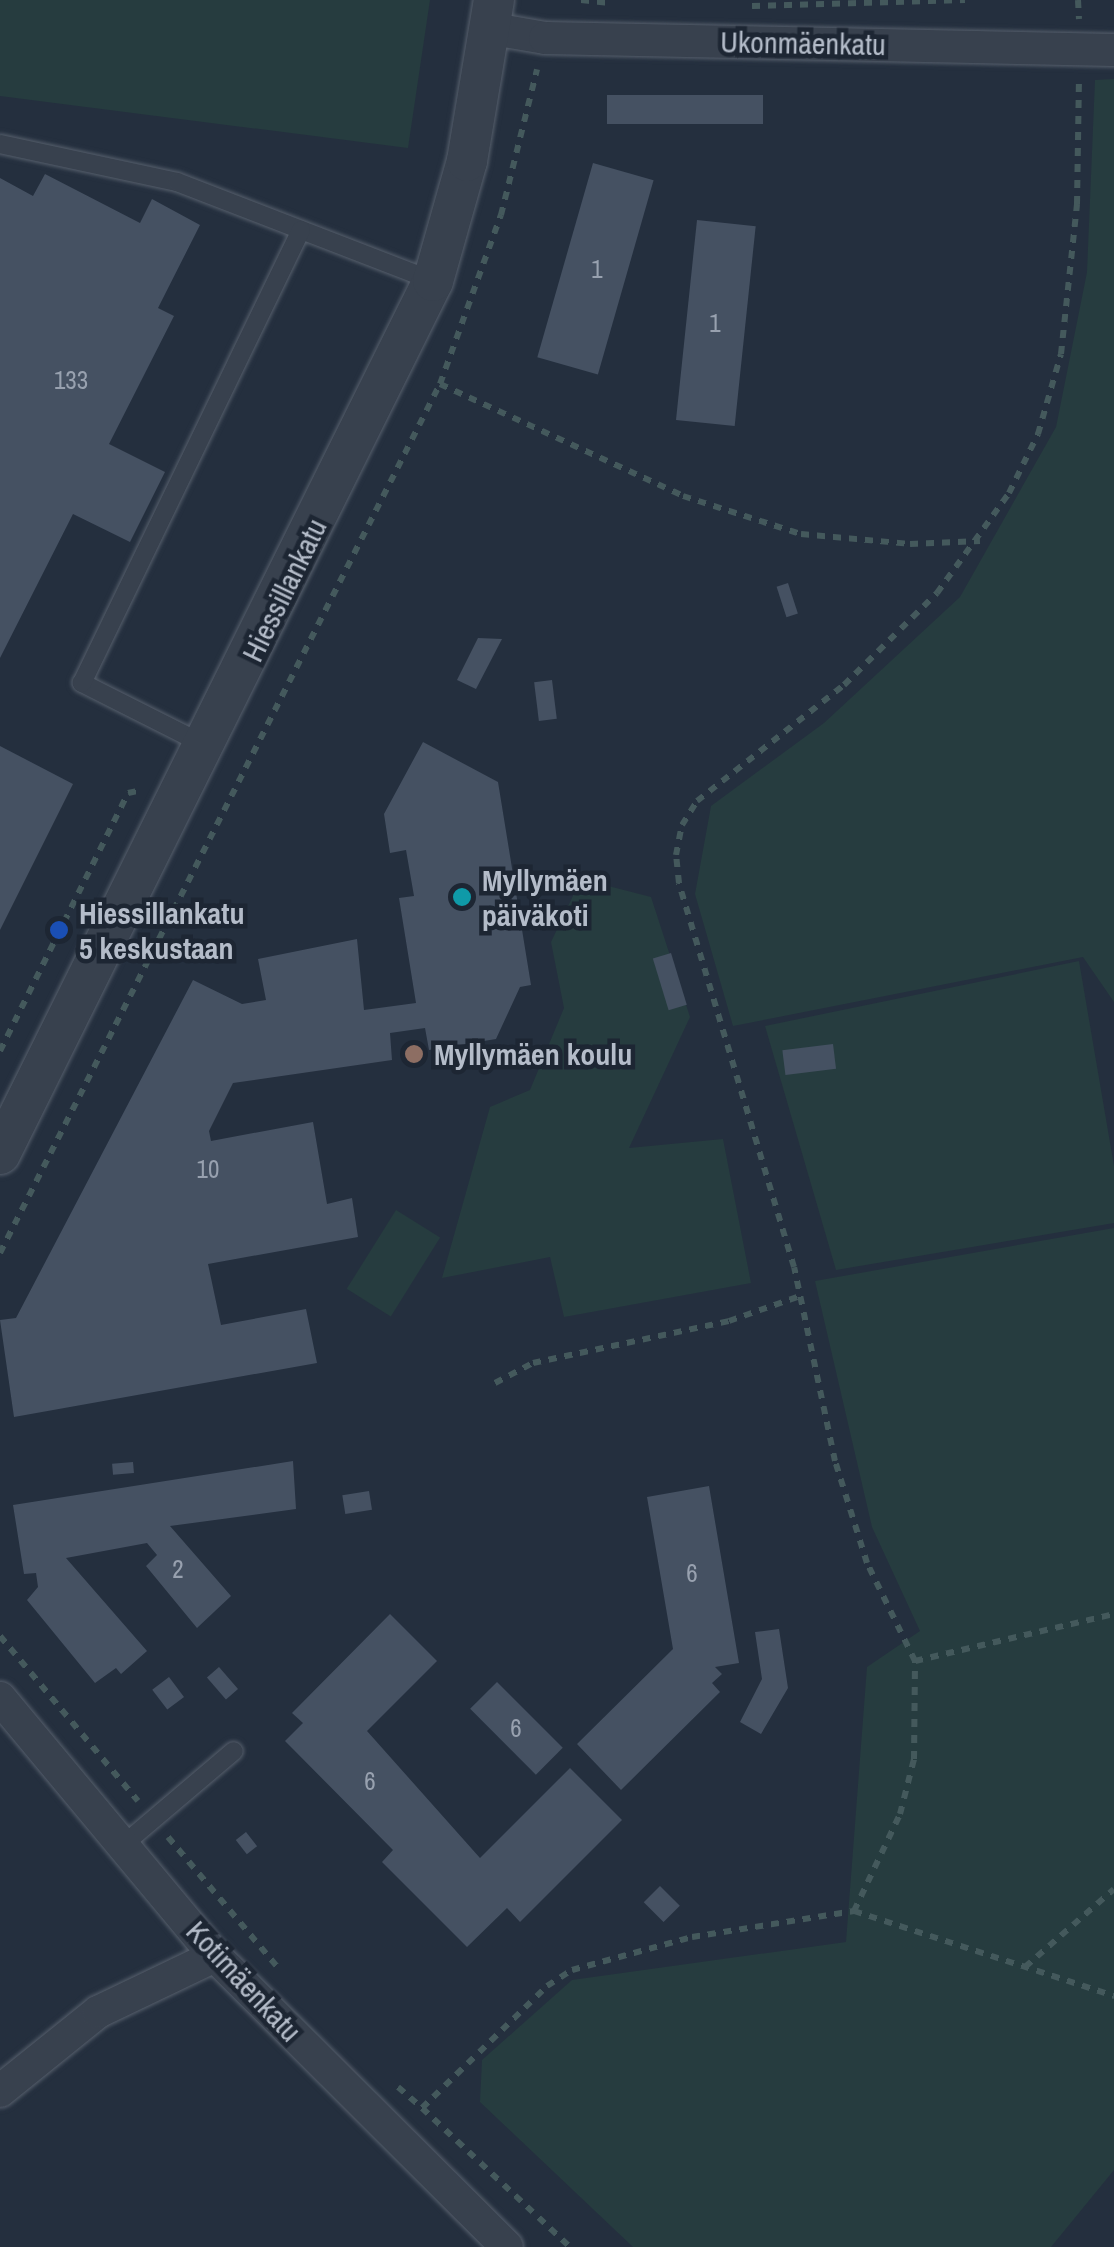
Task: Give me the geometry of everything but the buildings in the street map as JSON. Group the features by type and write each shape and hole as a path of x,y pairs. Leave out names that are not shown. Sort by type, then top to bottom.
{"street":[{"name":"Ukonmäenkatu","path":"494,15 545,38 1114,50"},
{"name":"Hiessillankatu","path":"0,1154 434,281 494,15"},
{"name":"Kotimäenkatu","path":"0,1698 215,1956 507,2247"},
{"path":"0,2091 98,2012 215,1956"}],"lane":[{"path":"0,144 177,182 434,281"},
{"path":"206,746 82,683 300,230"},
{"path":"123,1845 234,1750"}],"path":[{"path":"582,0 621,4"},
{"path":"737,6 965,0"},
{"path":"0,1253 440,384 501,215 545,38"},
{"path":"854,1911 900,1814 914,1759 915,1661 867,1564 834,1461 800,1296 678,883 682,825 721,779 844,685 981,541 1038,434 1061,354 1077,204 1080,72"},
{"path":"440,384 683,496 801,534 910,544 981,541"},
{"path":"495,1383 533,1364 729,1321 800,1296"},
{"path":"915,1661 1114,1614"},
{"path":"0,1636 290,1982"},
{"path":"1025,1967 1114,1889"},
{"path":"422,2108 546,1986 572,1970 692,1936 854,1911 1114,1996"},
{"path":"383,2074 570,2247"}],"green space":[{"path":"0,0 430,0 408,148 0,96"},
{"path":"1114,79 1114,1002 1083,957 733,1026 695,894 711,806 824,723 960,597 1056,427 1087,272 1095,80"},
{"path":"581,879 651,897 690,1017 629,1148 723,1139 751,1283 564,1317 550,1257 442,1278 490,1107 530,1090 564,1008 551,942"},
{"path":"1079,961 1114,1166 1114,1223 836,1270 765,1026"},
{"path":"396,1210 440,1238 391,1316 347,1289"},
{"path":"1114,1228 1114,2170 1051,2247 633,2247 480,2102 482,2060 572,1980 846,1942 867,1667 920,1631 872,1527 815,1281"}],"place":[{"name":"Myllymäen päiväkoti","path":"462,897"},
{"name":"Hiessillankatu 5 keskustaan","path":"59,930"},
{"name":"Myllymäen koulu","path":"414,1054"}]}
